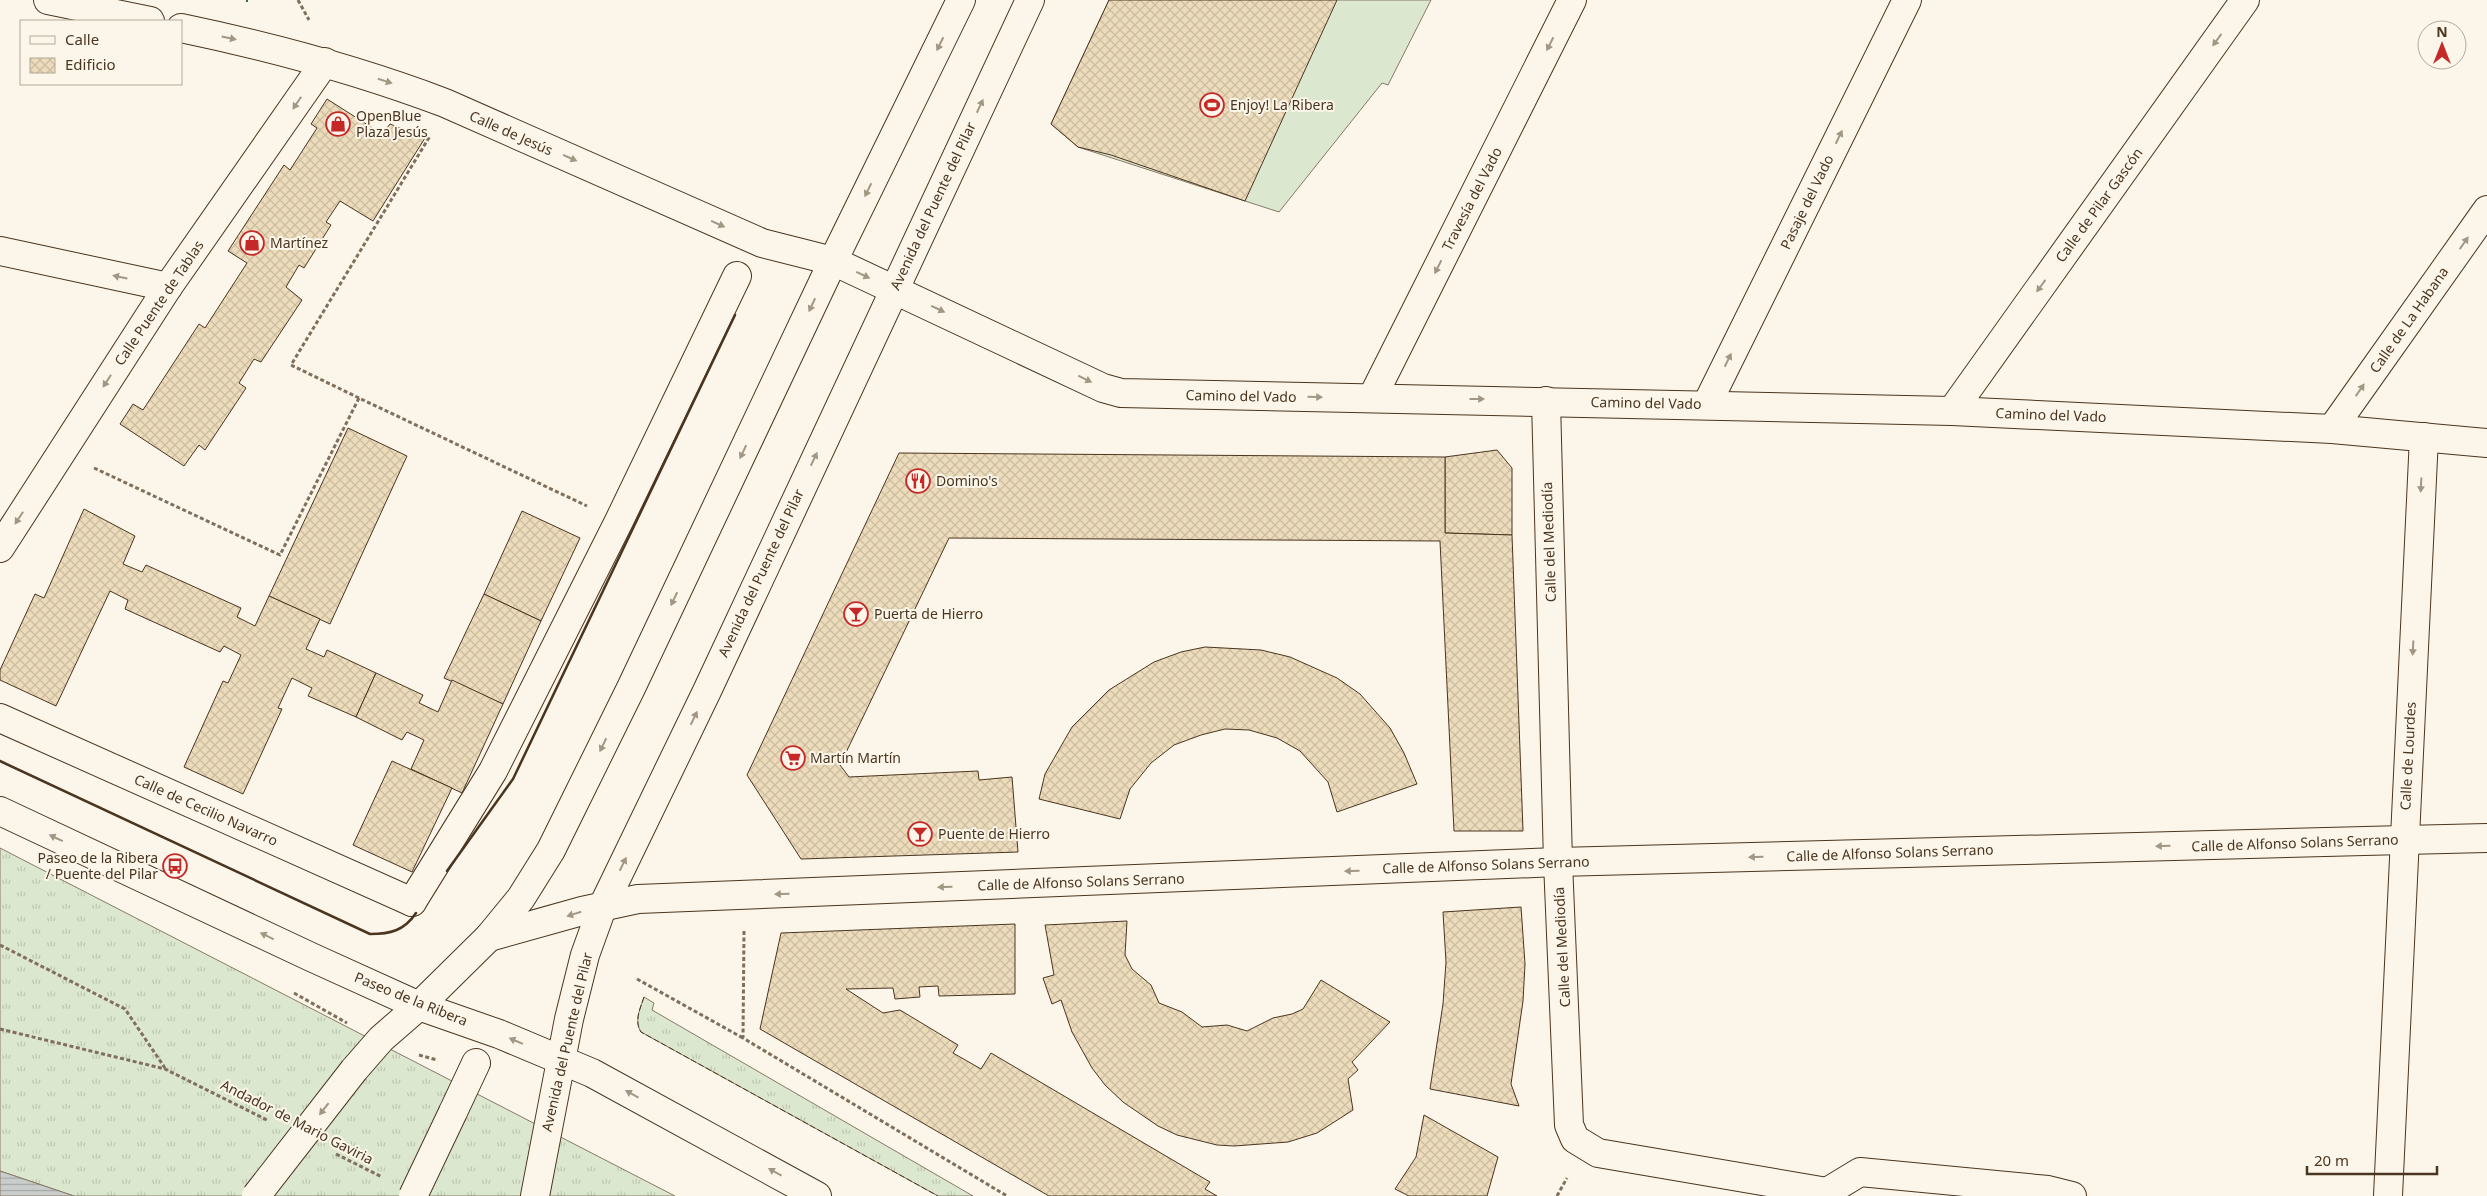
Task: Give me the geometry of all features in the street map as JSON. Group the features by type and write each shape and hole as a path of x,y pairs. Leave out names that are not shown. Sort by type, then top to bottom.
{"street":[{"path":"48,0 145,20"},
{"path":"256,1196 354,1070 381,1039 419,1006 489,936 521,898 551,850 636,680 833,261 961,0"},
{"name":"Avenida del Puente del Pilar","path":"535,1196 561,1060 585,955 602,908 707,691 1030,0"},
{"name":"Travesía del Vado","path":"1372,398 1572,0"},
{"name":"Pasaje del Vado","path":"1707,404 1907,0"},
{"name":"Calle de Pilar Gascón","path":"1952,411 2245,0"},
{"name":"Calle de Jesús","path":"182,28 286,51 392,83 445,104 762,243 833,261"},
{"name":"Calle Puente de Tablas","path":"0,546 168,287 325,62"},
{"name":"Calle de La Habana","path":"2332,430 2487,210"},
{"path":"0,252 168,287"},
{"name":"Camino del Vado","path":"833,261 1102,388 1121,393 1707,404 1952,411 2332,430 2487,443"},
{"path":"619,521 737,276"},
{"name":"Calle del Mediodía","path":"1546,401 1558,862 1569,1125 1575,1139 1598,1153 1828,1194"},
{"name":"Calle de Lourdes","path":"2388,1196 2424,437"},
{"name":"Calle de Cecilio Navarro","path":"0,718 412,902 493,771 619,521"},
{"name":"Paseo de la Ribera","path":"0,812 311,958 419,1006 499,1034 561,1060 628,1092 817,1196"},
{"name":"Calle de Alfonso Solans Serrano","path":"489,936 638,899 1558,862 2487,838"},
{"path":"412,1196 476,1063"},
{"path":"1828,1194 1860,1172 2048,1190 2072,1196"}],"path":[{"path":"298,0 312,25"},
{"path":"433,132 291,365 619,521"},
{"path":"61,453 280,555 359,398"},
{"path":"743,1038 744,896"},
{"name":"Andador de Mario Gaviria","path":"0,945 125,1009 165,1068"},
{"path":"637,979 743,1038 1007,1196"},
{"name":"Andador de Mario Gaviria","path":"0,1029 165,1068 270,1121"},
{"name":"Andador de Mario Gaviria","path":"332,1152 385,1178"}],"green space":[{"name":"Enjoy! La Ribera","path":"1109,0 1431,0 1388,85 1382,83 1279,212 1078,147 1051,124"},
{"path":"0,848 675,1196 74,1196 0,1171"},
{"path":"644,997 654,1003 652,1010 973,1196 938,1196 641,1032 638,1019"}],"shaded area":[{"path":"0,1171 74,1196 0,1196"}],"building":[{"name":"Enjoy! La Ribera","path":"1109,0 1337,0 1245,201 1111,155 1078,147 1051,124"},
{"path":"327,99 382,134 390,124 425,138 373,221 340,201 326,222 331,225 304,268 299,265 286,287 302,300 261,362 254,359 239,383 246,388 205,450 199,445 184,466 120,424 133,404 143,410 199,324 205,328 247,263 228,251 284,165 290,170 317,128 311,124"},
{"path":"348,428 407,456 330,624 269,596"},
{"path":"1497,450 1512,468 1512,535 1445,533 1445,457"},
{"path":"899,453 1445,457 1445,533 1512,535 1523,831 1454,831 1440,541 949,538 840,765 849,777 978,771 979,780 1012,777 1018,852 801,859 747,775"},
{"path":"84,509 135,536 123,564 142,572 146,565 241,608 237,617 255,626 269,596 320,619 306,649 324,657 327,650 376,673 356,717 308,696 312,688 292,678 278,708 282,709 243,794 184,767 223,681 228,683 241,655 224,646 220,652 125,609 128,600 110,591 56,706 0,680 0,670 35,594 44,598"},
{"path":"522,511 580,538 541,621 484,594"},
{"path":"484,594 541,621 503,704 444,678"},
{"path":"1205,647 1261,650 1290,657 1337,678 1360,694 1390,728 1404,753 1417,784 1337,812 1328,782 1300,751 1277,738 1249,730 1225,729 1174,745 1151,763 1130,789 1120,819 1039,799 1045,774 1072,727 1109,690 1154,662 1181,652"},
{"path":"376,673 423,695 419,703 438,712 452,680 503,704 462,793 411,769 424,740 407,732 402,740 356,717"},
{"path":"392,761 452,788 412,872 353,845"},
{"path":"1521,907 1525,964 1523,1001 1511,1084 1519,1106 1430,1089 1443,1004 1446,962 1443,912"},
{"path":"1127,921 1125,955 1132,969 1151,985 1159,1003 1182,1012 1202,1027 1227,1025 1247,1031 1273,1018 1292,1014 1303,1009 1321,980 1390,1022 1352,1062 1358,1070 1348,1079 1353,1110 1317,1133 1288,1142 1234,1146 1217,1145 1177,1135 1158,1126 1123,1102 1105,1085 1092,1068 1072,1032 1061,1000 1052,1004 1043,978 1054,975 1045,925"},
{"path":"1015,924 1015,994 939,996 938,986 919,987 920,997 895,999 893,988 846,989 883,1013 900,1010 958,1045 953,1053 981,1069 991,1053 1210,1182 1205,1189 1217,1196 1049,1196 760,1029 781,933"},
{"path":"1424,1115 1498,1157 1487,1196 1409,1196 1395,1189 1416,1157"}],"fence":[{"path":"644,997 638,1019 641,1032 938,1196"}],"wall":[{"path":"447,871 513,779 735,315"},
{"path":"0,761 370,934 390,932 401,928 416,913"}],"place":[{"name":"Enjoy! La Ribera","path":"1212,105"},
{"name":"OpenBlue Plaza Jesús","path":"338,124"},
{"name":"Martínez","path":"252,243"},
{"name":"Domino's","path":"918,481"},
{"name":"Puerta de Hierro","path":"856,614"},
{"name":"Martín Martín","path":"793,758"},
{"name":"Puente de Hierro","path":"920,834"},
{"name":"Paseo de la Ribera / Puente del Pilar","path":"175,866"}]}
